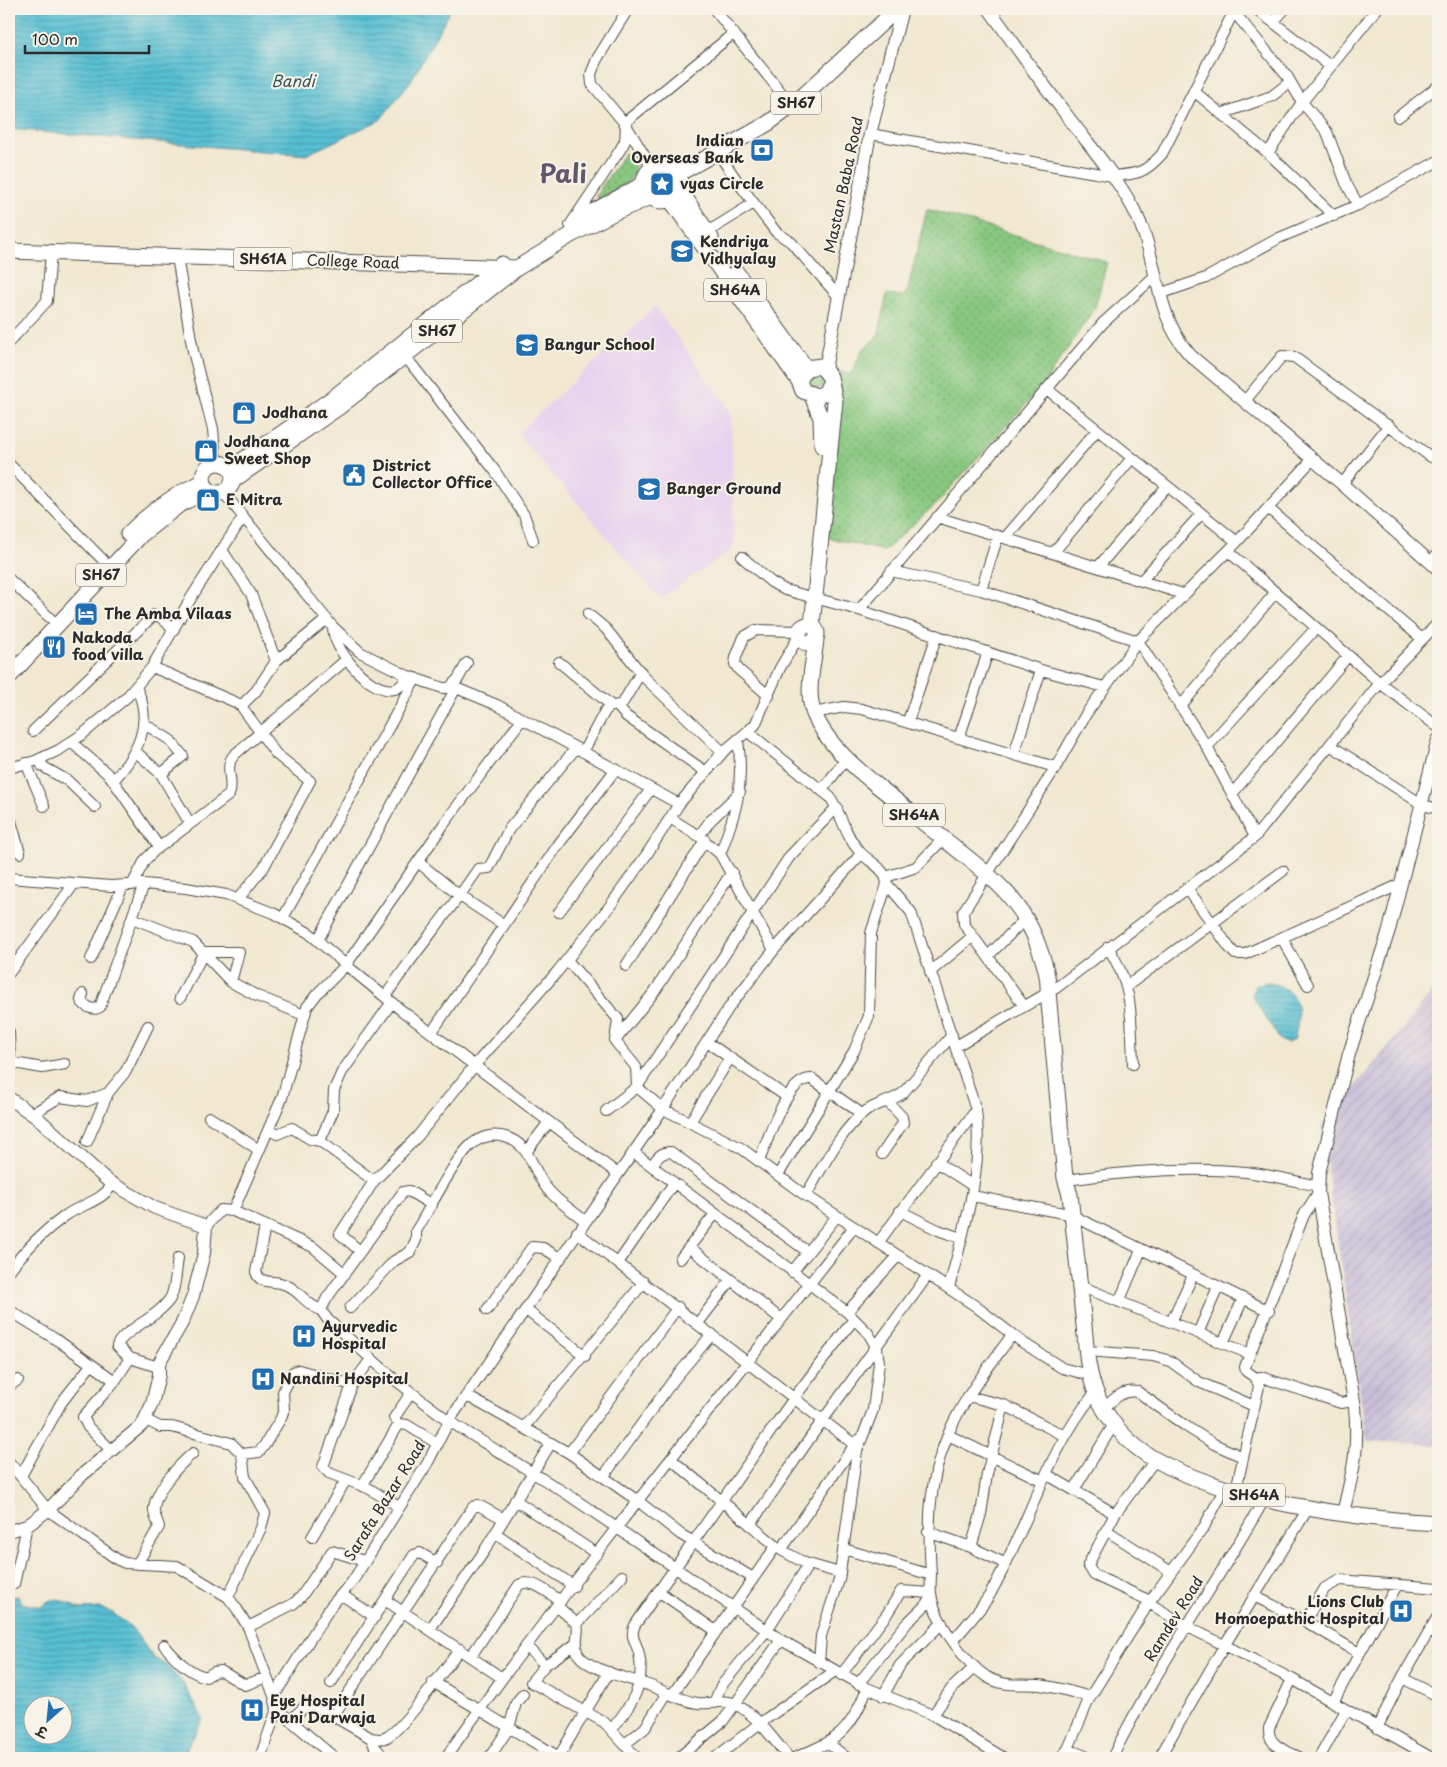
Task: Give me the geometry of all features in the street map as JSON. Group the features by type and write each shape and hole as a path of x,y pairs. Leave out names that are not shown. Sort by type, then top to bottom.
{"main road":[{"name":"SH67","path":"9,677 142,534 179,505 219,480 295,439 517,268 613,213 651,197 660,201 718,153 767,124 792,106 897,9"},
{"path":"651,197 644,182 652,168 666,166 676,187"},
{"name":"SH67","path":"9,664 103,560 144,518 176,494 219,480 333,398 500,266 644,182"},
{"name":"SH64A","path":"676,187 703,235 803,375 803,391 812,396 820,418 823,443 810,595"},
{"name":"College Road","path":"9,251 517,268"},
{"path":"803,375 816,365 828,375 825,393 812,396"},
{"name":"SH64A","path":"828,375 834,406 819,538 805,631 810,694 814,714 846,759 943,839 988,873 1010,894 1027,918 1051,986 1066,1066 1074,1179 1070,1195"},
{"name":"SH64A","path":"1051,986 1065,1178 1070,1195 1090,1375 1114,1424 1142,1451 1155,1460 1266,1498 1310,1507 1438,1514"},
{"name":"SH64A","path":"1102,1402 1152,1449 1233,1487 1344,1509 1438,1522"}],"street":[{"path":"628,9 591,74 592,84 625,124 652,168"},
{"path":"714,9 792,106"},
{"name":"Mastan Baba Road","path":"828,375 838,296 870,134 902,9"},
{"path":"989,9 1113,176 1138,218 1145,237 1159,294 1179,343 1190,355 1312,460 1436,562"},
{"path":"1256,9 1330,66"},
{"path":"1273,22 1285,9"},
{"path":"1268,153 1302,102 1377,9"},
{"path":"870,134 1113,176 1137,174 1150,168 1162,154 1195,92 1234,10 1290,82 1302,102 1327,132 1346,183 1358,205"},
{"path":"625,124 734,33"},
{"path":"1222,114 1272,96 1290,82"},
{"path":"1398,116 1438,86"},
{"path":"1195,92 1268,153 1334,216"},
{"path":"570,225 625,141 625,124"},
{"path":"718,153 776,232 791,242 838,296"},
{"path":"1159,294 1206,278 1285,234 1358,205 1438,161"},
{"path":"703,235 754,203"},
{"path":"9,342 46,301 51,252"},
{"path":"177,256 193,351 213,428 219,480 243,517 330,623 360,652 412,677 443,688 452,688 497,705 679,804"},
{"path":"859,610 1048,390 1103,322 1154,277"},
{"path":"404,356 495,471 524,515 533,540"},
{"path":"1244,402 1282,356 1294,356 1431,457"},
{"path":"1048,390 1237,542"},
{"path":"1342,484 1389,425"},
{"path":"981,590 1002,537 1097,430"},
{"path":"1053,553 1132,458"},
{"path":"1024,1006 964,924 963,912 1104,687 1138,642 1183,594 1237,542 1312,460"},
{"path":"9,464 103,560"},
{"path":"1098,567 1167,486"},
{"path":"1268,509 1422,639"},
{"path":"1140,580 1202,514"},
{"path":"9,768 41,759 71,742 105,716 136,687 152,667 243,517"},
{"path":"937,517 1183,594"},
{"path":"222,550 250,594 276,661"},
{"path":"1228,551 1380,683 1438,727"},
{"path":"742,557 771,582 785,590 810,595 1041,670 1104,687"},
{"path":"891,571 981,590 1138,642 1207,747 1255,837"},
{"path":"9,579 50,618"},
{"path":"1180,707 1275,593"},
{"path":"588,614 606,629 641,672 724,752"},
{"path":"33,731 154,615 160,617 174,629"},
{"path":"956,1046 1024,1006 1108,947 1255,837 1380,683 1438,622"},
{"path":"330,623 335,640 347,659 362,676 390,690 400,687 412,677"},
{"path":"241,706 256,691 276,661 330,623"},
{"path":"1207,747 1316,628"},
{"path":"769,696 739,670 736,664 736,657 744,637 756,630 805,631"},
{"path":"360,1252 340,1234 374,1181 417,1137 474,1065 566,960 610,906 679,804 724,752 755,724 780,668 805,631"},
{"path":"908,721 937,635"},
{"path":"959,738 988,652"},
{"path":"1232,794 1348,656"},
{"path":"91,959 127,885 145,860 159,847 229,795 231,788 230,760 347,659"},
{"path":"559,662 626,716 706,772"},
{"path":"318,940 466,663"},
{"path":"152,667 226,697 241,706 276,754 307,777 310,783 264,867 238,899"},
{"path":"1014,754 1041,670"},
{"path":"320,1141 334,1111 334,1090 342,1072 388,999 409,960 460,896 478,869 489,868 509,828 579,750 607,708 622,704 641,672"},
{"path":"283,918 412,677"},
{"path":"114,780 128,765 135,751 143,723 144,705 136,687"},
{"path":"814,714 844,706 862,709 908,721 1055,767"},
{"path":"233,1211 282,1098 304,1015 312,1000 346,965 522,719"},
{"path":"143,723 170,740 183,756 161,774"},
{"path":"748,732 822,790 837,807 850,839 861,854 876,864 886,881 910,912 956,1046 976,1110 979,1128 972,1191 949,1288"},
{"path":"720,854 740,792 742,768 738,739"},
{"path":"1060,1758 1068,1749 1090,1697 1150,1602 1233,1487 1243,1457 1259,1386 1256,1378 1246,1371 1245,1367 1269,1311 1304,1215 1318,1189 1330,1122 1401,884 1423,805 1438,740"},
{"path":"71,742 91,757 114,780 159,847"},
{"path":"1330,745 1423,805 1438,809"},
{"path":"135,751 161,774 186,817"},
{"path":"41,759 42,766 68,781 95,807"},
{"path":"822,790 846,759"},
{"path":"26,763 44,806"},
{"path":"432,1032 558,845 616,769"},
{"path":"559,912 651,789"},
{"path":"626,966 702,838 710,821 740,792"},
{"path":"606,1111 637,1087 790,856 837,807"},
{"path":"9,814 20,853"},
{"path":"670,818 702,838 720,854 732,872 774,950"},
{"path":"778,1175 854,1051 870,1016 870,933 886,881 916,867 943,839"},
{"name":"Sarafa Bazar Road","path":"274,1696 331,1606 352,1582 466,1396 663,1109 730,1006 774,950 861,854"},
{"path":"418,862 460,896 504,925"},
{"path":"1127,986 1283,871"},
{"path":"615,1041 655,991 732,872"},
{"path":"9,878 74,884 144,884 186,888 238,899 283,918 318,940 388,999 618,1174"},
{"path":"9,973 74,884"},
{"path":"83,994 81,1000 84,1005 95,1009 100,1007 144,884"},
{"path":"1187,888 1236,954 1245,954 1401,884"},
{"path":"132,918 193,942 204,952 218,971 231,982 257,996 304,1015"},
{"path":"988,956 1027,918"},
{"path":"930,972 973,936"},
{"path":"1282,938 1308,985"},
{"path":"1108,947 1120,967 1127,986 1133,1064"},
{"path":"204,952 239,952 231,982"},
{"path":"180,998 204,952"},
{"path":"566,960 618,1019 615,1041 636,1067 637,1087 663,1109 741,1148 837,1216 974,1304 1012,1334 1062,1368 1090,1375"},
{"path":"87,1142 108,1093 126,1071 148,1026"},
{"path":"9,1032 9,1062 42,1068 65,1064"},
{"path":"806,1195 842,1138 862,1114 874,1106 903,1093 952,1034"},
{"path":"707,1042 787,1097"},
{"path":"690,1122 730,1058"},
{"path":"759,1161 787,1097 806,1078 812,1079 862,1114"},
{"path":"32,1114 60,1098 87,1101 108,1093"},
{"path":"9,1098 32,1114 113,1184 155,1208 206,1226"},
{"path":"882,1154 902,1123 902,1117 886,1102"},
{"path":"878,1243 976,1110"},
{"path":"209,1116 259,1150"},
{"path":"526,1152 549,1122"},
{"path":"268,1130 277,1134 292,1128 320,1141 374,1181"},
{"path":"350,1308 394,1260 410,1252 416,1240 416,1231 462,1156 480,1138 493,1135 506,1136 526,1152 550,1192 585,1221"},
{"path":"633,1152 850,1316 868,1333 877,1348 879,1363 873,1410 862,1436 856,1458 840,1573 821,1636 819,1662"},
{"path":"652,1166 664,1152 671,1152 808,1252"},
{"path":"936,1162 972,1191 1072,1217 1269,1311"},
{"path":"1074,1179 1116,1173 1193,1170 1247,1172 1318,1189"},
{"path":"618,1263 674,1183"},
{"path":"9,1271 63,1217 80,1206 101,1199 113,1184"},
{"path":"1318,1189 1354,1401 1358,1440 1355,1464 1344,1509"},
{"path":"321,1310 344,1273 405,1190 432,1205"},
{"path":"9,1531 27,1526 48,1510 82,1475 142,1425 152,1404 159,1375 158,1367 184,1321 193,1296 204,1253 206,1226 221,1210 233,1211 313,1247 344,1273"},
{"path":"900,1211 938,1230 961,1238"},
{"path":"680,1259 715,1214"},
{"path":"792,1272 837,1216"},
{"path":"265,1226 256,1272 258,1278 262,1281 282,1282 290,1286 314,1308 321,1310 322,1314 411,1393 450,1421 532,1472 781,1640 862,1686 933,1715 1004,1758"},
{"path":"446,1757 526,1646 672,1460 746,1362 854,1227"},
{"path":"577,1232 678,1307 746,1362 855,1445"},
{"path":"487,1310 532,1247 542,1248 560,1258"},
{"path":"690,1247 781,1319"},
{"path":"1119,1302 1141,1250"},
{"path":"612,1729 630,1708 639,1682 639,1652 632,1632 658,1590 850,1316 898,1256"},
{"path":"158,1367 130,1358 117,1346 118,1342 162,1308 171,1296 178,1258"},
{"path":"750,1525 822,1421 877,1348 928,1275"},
{"path":"1171,1322 1194,1275"},
{"path":"698,1323 731,1280"},
{"path":"524,1428 644,1282"},
{"path":"1080,1286 1250,1354"},
{"path":"1198,1333 1218,1287"},
{"path":"1223,1343 1243,1299"},
{"path":"569,1453 678,1307"},
{"path":"9,1310 115,1381"},
{"path":"526,1310 584,1356"},
{"path":"603,1477 672,1382 712,1334"},
{"path":"1012,1334 968,1396 948,1435 938,1463 928,1532 932,1596 942,1623 953,1640 975,1668 987,1677 1006,1685 1044,1685 1090,1697"},
{"path":"1087,1351 1153,1356 1170,1362 1199,1382 1254,1406"},
{"path":"112,1451 88,1427 84,1417 115,1381 130,1358"},
{"path":"371,1359 352,1386 323,1467 329,1473 362,1486 399,1507"},
{"path":"21,1476 61,1403 91,1365"},
{"path":"242,1454 259,1452 264,1446 281,1418 284,1408 283,1392 293,1372 299,1370 352,1386"},
{"path":"1256,1378 1261,1377 1341,1403 1354,1401"},
{"path":"9,1386 18,1380"},
{"path":"953,1640 988,1597 1006,1564 1065,1436 1102,1402 1129,1390 1138,1392 1214,1444 1243,1457"},
{"path":"394,1418 411,1393"},
{"path":"466,1396 569,1453 693,1542 753,1578"},
{"path":"968,1396 1004,1405 1065,1436"},
{"path":"970,1547 981,1514 987,1474 993,1456 1004,1405"},
{"path":"144,1419 160,1427 172,1428 231,1443 242,1454 244,1477 265,1513 261,1528 228,1597"},
{"path":"362,1486 399,1424 407,1425 438,1444"},
{"path":"1074,1490 1114,1424"},
{"path":"948,1435 1074,1490 1116,1514"},
{"path":"625,1744 645,1728 753,1578 778,1548 862,1436"},
{"path":"430,1629 495,1533 551,1443"},
{"path":"137,1564 160,1527 154,1514 156,1502 179,1466 193,1453"},
{"path":"672,1460 778,1548 809,1564 840,1573"},
{"path":"1155,1460 1106,1530 1091,1556 1088,1564 1090,1571 1103,1580 1150,1602 1188,1627 1292,1679 1432,1758"},
{"path":"9,1462 48,1510 118,1560 137,1564 177,1566 228,1597 248,1627 274,1696 277,1709 260,1758"},
{"path":"312,1537 346,1480"},
{"name":"Ramdev Road","path":"1112,1758 1149,1687 1188,1627 1266,1498"},
{"path":"515,1500 597,1554"},
{"path":"333,1716 475,1506 478,1505 504,1519"},
{"path":"1159,1758 1254,1596 1310,1507"},
{"path":"9,1585 14,1584 27,1526"},
{"path":"1106,1530 1171,1572"},
{"path":"928,1532 970,1547 1006,1564"},
{"path":"495,1533 574,1586"},
{"path":"844,1549 931,1575"},
{"path":"248,1627 293,1604 302,1597 332,1551 364,1561"},
{"path":"332,1683 416,1553 420,1553 437,1563"},
{"path":"714,1702 722,1686 767,1630 809,1564"},
{"path":"577,1624 622,1576"},
{"path":"1305,1621 1326,1588 1340,1580 1438,1588"},
{"path":"471,1656 518,1585 523,1582 531,1583 559,1604 577,1624 576,1650 583,1659 609,1672 696,1703 721,1701 736,1705 760,1723 789,1758"},
{"path":"1333,1702 1397,1585"},
{"path":"658,1590 716,1631"},
{"path":"716,1758 760,1723 838,1673 887,1614 901,1591 932,1596"},
{"path":"342,1594 375,1616"},
{"path":"794,1758 829,1744 849,1725 862,1686 907,1624 932,1596"},
{"path":"1254,1596 1305,1621 1359,1653"},
{"path":"385,1600 460,1648 502,1678"},
{"path":"1377,1728 1402,1678 1438,1616"},
{"path":"883,1696 900,1665 942,1623"},
{"path":"678,1758 709,1735 736,1705 781,1640"},
{"path":"577,1643 545,1665 531,1682 586,1712 612,1729 636,1758"},
{"path":"164,1645 178,1662 201,1676 206,1677 214,1672 221,1671 245,1685 267,1677"},
{"path":"526,1646 545,1665"},
{"path":"291,1720 305,1706 310,1704 320,1707 371,1738 377,1740 386,1738 399,1726 460,1648"},
{"path":"933,1715 952,1688 975,1668"},
{"path":"433,1682 559,1758 609,1672"},
{"path":"1402,1678 1438,1696"},
{"path":"1292,1679 1269,1728 1268,1735 1270,1741 1275,1745 1301,1758"},
{"path":"489,1758 509,1728 516,1703 523,1694"},
{"path":"277,1709 335,1758"},
{"path":"1319,1758 1346,1710"},
{"path":"371,1738 375,1747 384,1758"},
{"path":"829,1744 846,1758"},
{"path":"1068,1749 1090,1758"}],"shaded area":[{"name":"Banger Ground","path":"655,306 731,412 734,544 729,552 660,598 517,434"},
{"path":"1438,985 1438,1445 1367,1441 1321,1128"}],"green space":[{"path":"625,153 634,159 635,167 633,173 626,185 602,202 596,197"},
{"path":"661,174 668,177 671,184 668,191 661,194 654,191 651,184 654,177"},
{"path":"927,209 1107,262 1095,308 1043,385 938,502 884,551 821,536 836,371 851,374 862,350 878,336 887,294 902,296 907,292"},
{"path":"817,372 825,378 823,387 811,389 807,383 809,375"}],"water":[{"name":"Bandi","path":"9,9 451,9 411,81 380,120 306,155 9,129"},
{"path":"1266,982 1278,985 1286,990 1296,1003 1298,1011 1297,1030 1294,1040 1287,1043 1280,1040 1252,995 1255,986"},
{"path":"18,1596 21,1603 41,1607 48,1601 58,1599 80,1609 100,1608 113,1613 131,1627 154,1658 166,1665 183,1683 203,1719 184,1754 184,1758 9,1758 9,1597"}],"place":[{"name":"Indian Overseas Bank","path":"762,150"},
{"name":"vyas Circle","path":"662,184"},
{"name":"Kendriya Vidhyalay","path":"682,251"},
{"name":"Bangur School","path":"527,345"},
{"name":"Jodhana","path":"244,413"},
{"name":"Jodhana Sweet Shop","path":"206,451"},
{"name":"District Collector Office","path":"354,475"},
{"name":"Banger Ground","path":"649,489"},
{"name":"E Mitra","path":"208,500"},
{"name":"The Amba Vilaas","path":"86,614"},
{"name":"Nakoda food villa","path":"54,647"},
{"name":"Ayurvedic Hospital","path":"304,1336"},
{"name":"Nandini Hospital","path":"263,1379"},
{"name":"Lions Club Homoepathic Hospital","path":"1401,1611"},
{"name":"Eye Hospital Pani Darwaja","path":"252,1710"}],"district":[{"name":"Pali","path":"563,174"}]}
